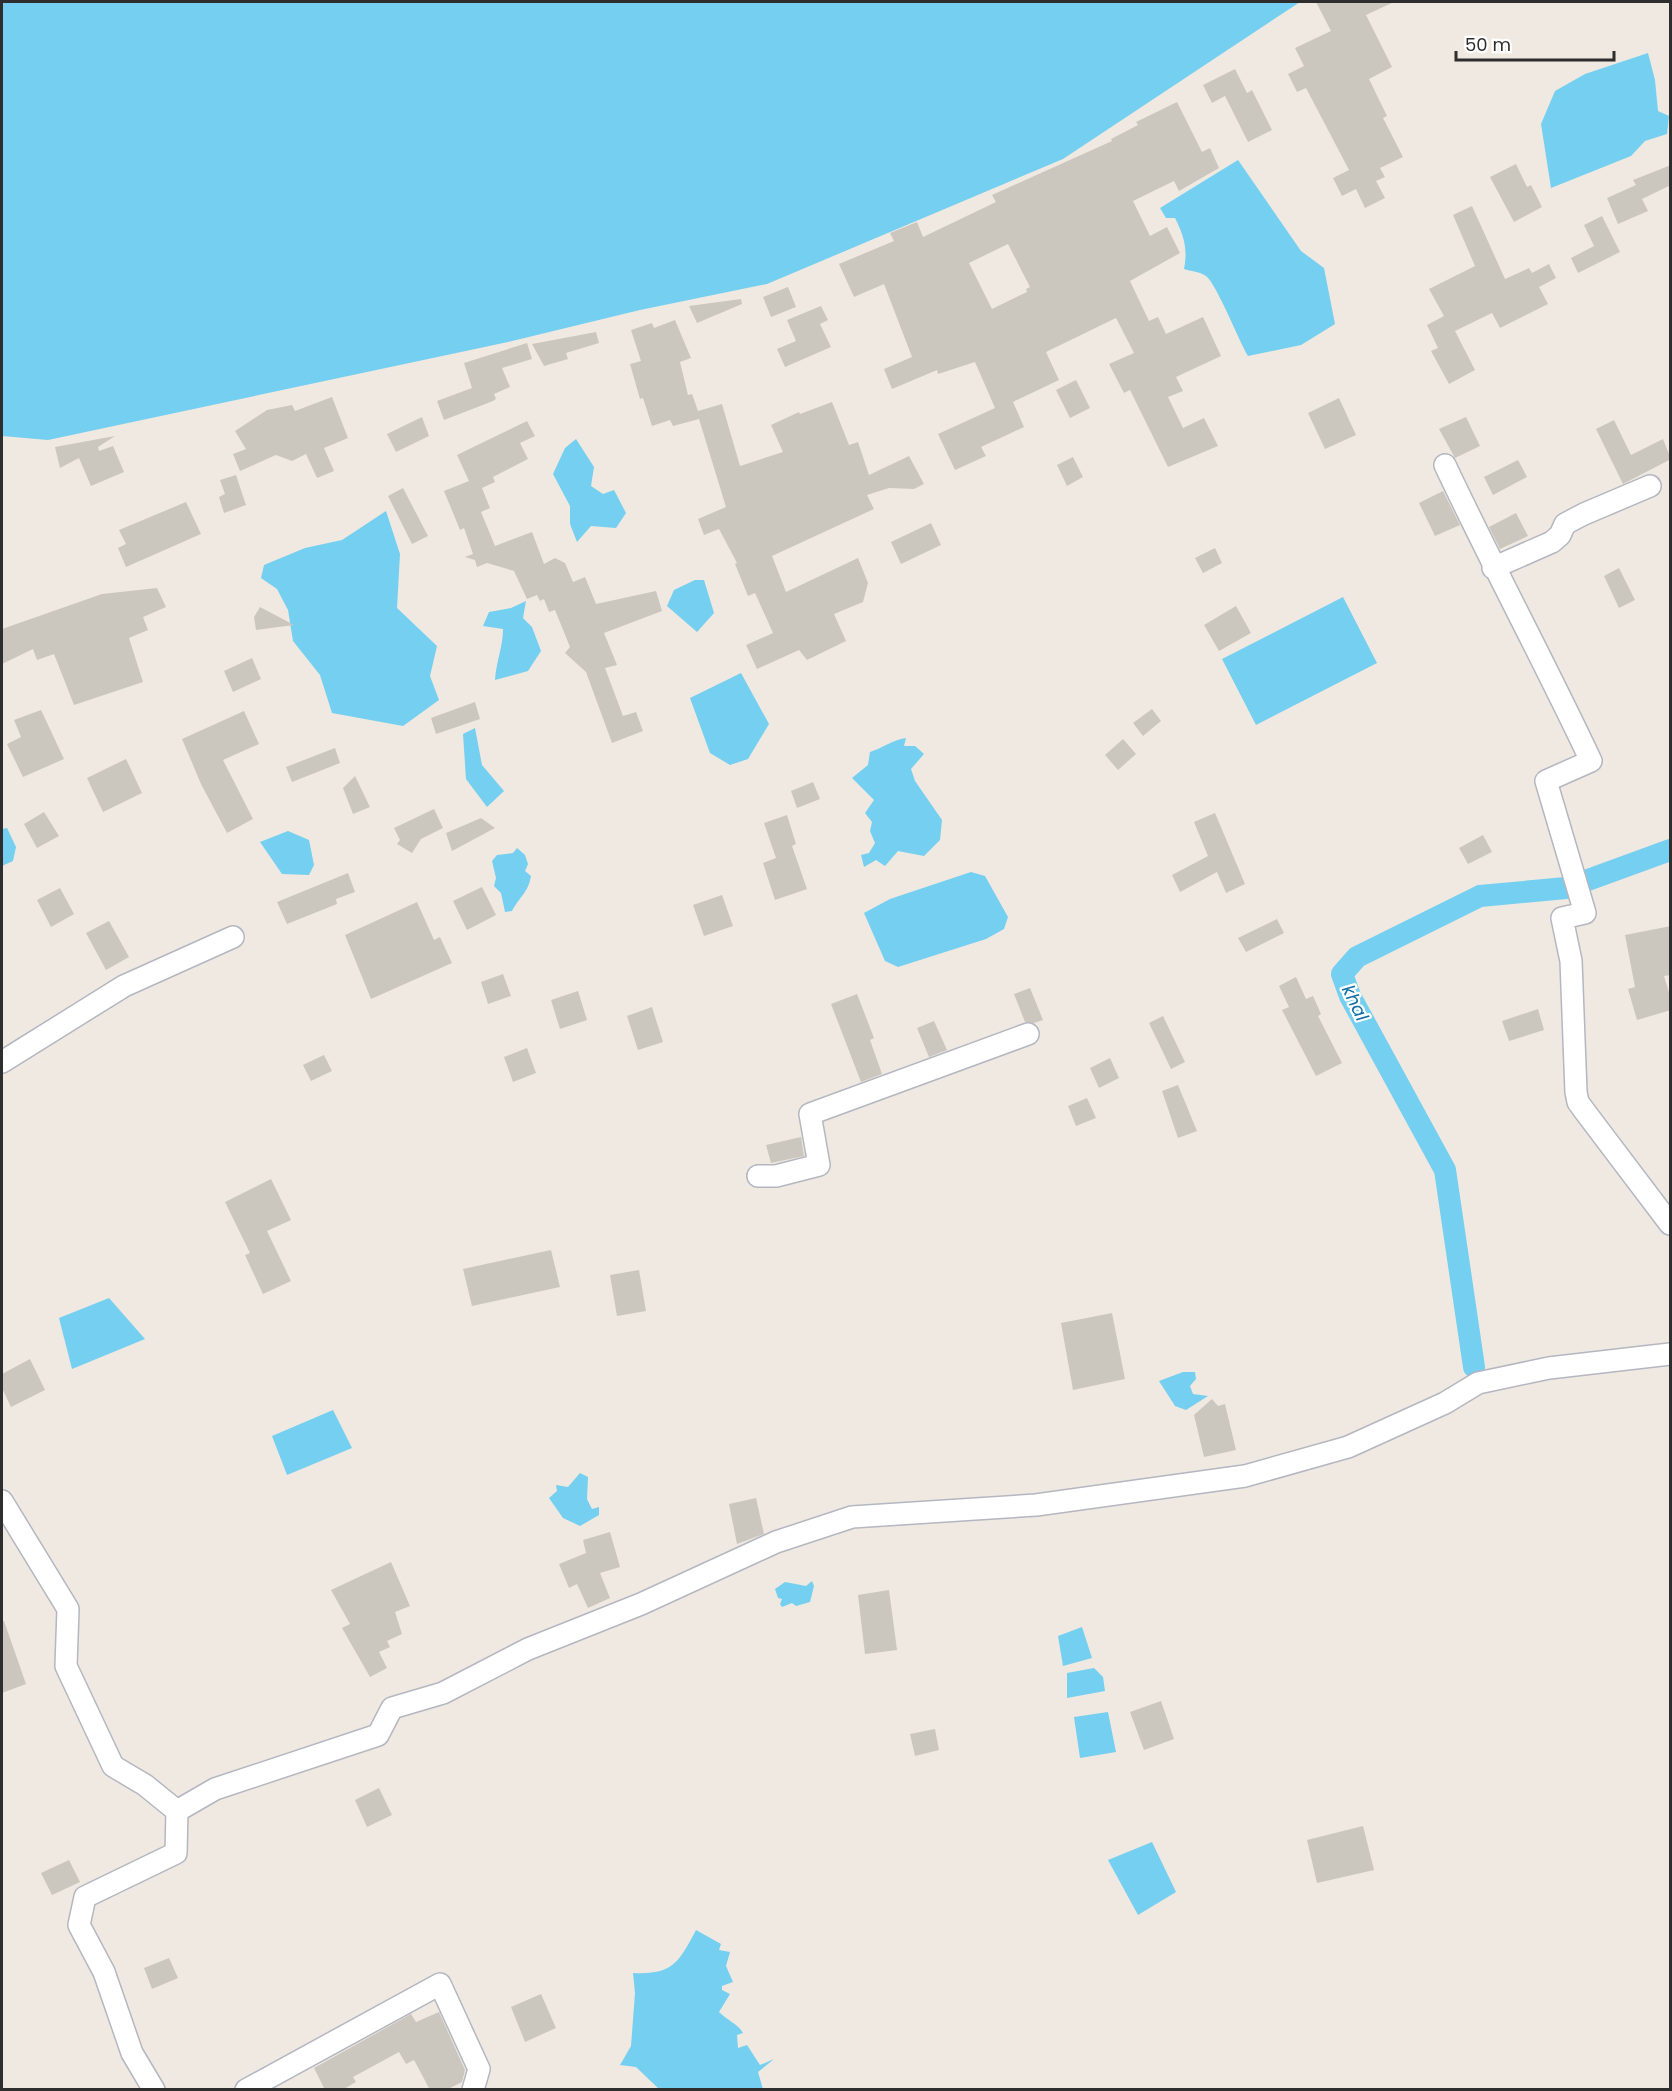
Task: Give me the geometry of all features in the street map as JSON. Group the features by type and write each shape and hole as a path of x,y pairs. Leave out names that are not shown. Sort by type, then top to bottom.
{"street":[{"path":"1445,465 1493,568 1548,669 1591,761 1546,781 1585,913 1562,918 1571,961 1578,1102 1671,1224"},
{"path":"1493,568 1552,542 1560,535 1565,524 1584,513 1650,486"},
{"path":"2,1062 124,986 233,937"},
{"path":"758,1176 792,1173 819,1165 810,1114 1028,1034"},
{"path":"177,1811 215,1788 378,1735 392,1708 443,1693 528,1649 640,1604 776,1542 852,1517 1036,1505 1245,1476 1348,1447 1445,1403 1478,1383 1548,1368 1671,1354"},
{"path":"2,1501 68,1609 66,1666 113,1766 145,1785 177,1811"},
{"path":"154,2090 132,2053 104,1972 79,1924 85,1897 176,1853 177,1811"},
{"path":"246,2090 440,1984 479,2069 473,2090"}],"water":[{"path":"2,2 1300,2 1063,159 767,284 48,440 2,436"},
{"path":"1648,53 1655,80 1658,111 1669,116 1667,134 1645,141 1631,156 1551,188 1541,124 1555,91 1585,74"},
{"path":"1238,160 1301,251 1324,268 1335,324 1301,345 1248,356 1210,281 1204,275 1184,269 1185,249 1181,231 1175,218 1166,218 1160,208"},
{"path":"576,439 594,467 591,486 603,494 614,490 626,513 616,528 591,526 577,542 570,524 570,506 553,474 565,448"},
{"path":"386,511 400,554 397,608 437,646 430,676 439,700 403,726 332,713 320,675 293,641 288,610 277,589 261,578 264,565 305,548 342,540"},
{"path":"695,580 704,580 714,613 697,632 667,606 674,590"},
{"path":"1343,597 1377,663 1256,725 1222,659"},
{"path":"526,601 523,618 532,627 541,651 528,671 495,680 503,629 483,626 489,612 511,608"},
{"path":"741,673 769,724 748,759 730,765 710,753 690,698"},
{"path":"475,728 482,765 504,791 487,807 466,779 463,734"},
{"path":"906,738 904,746 915,746 924,754 911,769 915,781 942,820 940,840 924,856 898,851 885,866 876,860 864,867 861,855 869,853 875,843 870,831 872,822 865,813 874,800 852,778 868,765 870,752"},
{"path":"7,828 16,847 13,861 2,866 2,829"},
{"path":"288,831 309,840 314,865 309,875 282,874 260,842"},
{"path":"517,848 525,855 528,864 525,871 531,876 530,882 512,911 505,912 501,893 494,886 496,878 492,861 497,855 513,853"},
{"path":"971,872 985,876 1008,917 1004,929 986,939 898,967 885,961 864,913 890,899"},
{"path":"109,1298 145,1339 72,1369 59,1318"},
{"path":"1183,1372 1195,1372 1196,1379 1190,1386 1193,1394 1208,1396 1186,1410 1175,1406 1159,1381"},
{"path":"333,1410 352,1448 287,1475 272,1436"},
{"path":"580,1473 588,1477 587,1499 592,1509 599,1507 599,1515 580,1526 563,1518 549,1498 557,1491 556,1485 568,1487"},
{"path":"812,1581 814,1586 810,1602 796,1606 792,1603 782,1607 780,1604 782,1599 778,1598 775,1589 785,1582 806,1586"},
{"path":"1082,1627 1092,1658 1063,1666 1058,1636"},
{"path":"1094,1668 1103,1677 1105,1691 1067,1698 1067,1673"},
{"path":"1108,1712 1116,1752 1080,1758 1074,1717"},
{"path":"1152,1842 1176,1892 1138,1915 1108,1860"},
{"path":"696,1930 721,1944 719,1950 730,1952 726,1966 733,1982 722,1986 722,1990 730,1994 719,2012 743,2033 737,2035 738,2048 747,2045 760,2065 774,2059 758,2072 763,2089 659,2089 636,2067 620,2065 631,2046 635,1993 633,1973 657,1972 666,1969 685,1951"}],"building":[{"path":"1316,2 1394,2 1366,15 1392,67 1369,79 1387,116 1383,118 1403,157 1380,168 1385,177 1376,181 1385,198 1365,208 1356,189 1342,196 1333,178 1349,170 1306,88 1297,92 1288,74 1304,66 1295,48 1331,31"},
{"path":"1235,69 1247,93 1252,90 1272,130 1248,142 1225,96 1212,103 1203,85"},
{"path":"1177,102 1202,152 1210,148 1219,168 1179,191 1174,181 1133,201 1150,236 1167,227 1180,253 1130,281 1149,321 1158,317 1166,334 1203,317 1221,356 1176,377 1183,391 1168,397 1183,428 1204,418 1218,446 1168,467 1130,390 1124,393 1109,364 1134,353 1116,318 1046,352 1059,380 1013,402 1024,427 981,447 986,456 955,470 938,434 995,408 975,362 938,374 937,370 892,389 884,369 912,357 884,284 854,297 839,264 894,241 890,233 917,222 923,237 996,202 992,195 1112,141 1111,139 1138,125 1136,122","holes":["1008,244 1030,287 1026,289 1027,292 992,309 969,263"]},
{"path":"1516,164 1527,187 1531,185 1542,207 1514,222 1490,177"},
{"path":"1671,165 1671,185 1642,199 1648,211 1618,224 1607,198 1636,185 1633,180"},
{"path":"1472,206 1505,279 1529,268 1532,273 1549,264 1556,278 1539,287 1548,304 1500,328 1492,313 1455,331 1475,370 1449,384 1431,351 1438,348 1427,325 1444,316 1429,289 1475,266 1453,215"},
{"path":"1602,216 1620,252 1578,273 1571,258 1594,246 1584,225"},
{"path":"788,287 796,307 771,317 763,297"},
{"path":"741,299 742,304 697,323 689,306"},
{"path":"821,306 828,320 820,324 831,347 785,367 777,349 796,341 787,320"},
{"path":"675,320 691,358 680,362 688,395 692,394 698,411 722,404 740,466 783,452 771,425 799,412 800,414 832,402 849,445 858,442 869,475 909,456 924,484 914,489 889,488 867,495 874,509 772,556 786,592 858,558 868,583 863,602 834,614 846,641 807,660 799,650 757,669 746,645 773,633 755,593 748,596 735,564 737,563 719,529 704,535 698,519 726,507 699,419 673,426 670,420 652,426 643,398 640,399 630,364 641,361 631,330 652,323 654,328"},
{"path":"596,332 599,343 566,353 568,359 544,366 532,344"},
{"path":"527,343 532,359 502,368 510,387 494,394 496,399 493,401 444,420 437,401 472,388 464,363"},
{"path":"1076,380 1090,408 1070,418 1056,390"},
{"path":"332,397 348,438 324,448 334,471 317,478 306,454 292,461 276,455 240,471 233,454 246,449 235,431 267,410 292,405 295,411"},
{"path":"1339,398 1356,435 1325,449 1308,413"},
{"path":"422,417 429,436 396,452 387,434"},
{"path":"1466,417 1480,446 1455,458 1439,429"},
{"path":"1614,420 1631,455 1663,439 1671,459 1623,484 1596,429"},
{"path":"527,421 535,436 520,443 528,459 493,477 495,482 482,488 490,508 481,512 495,546 532,532 544,564 555,558 565,563 573,582 585,577 596,604 656,591 662,611 604,633 617,665 605,668 623,716 636,712 643,731 612,743 586,672 565,653 570,647 555,610 549,612 544,599 540,601 537,595 527,599 514,571 487,563 477,567 475,560 465,557 473,554 464,528 460,530 444,491 469,481 457,455"},
{"path":"115,436 98,447 99,451 113,446 124,472 91,486 79,458 60,468 55,447"},
{"path":"1073,457 1083,477 1067,486 1057,465"},
{"path":"1518,460 1527,477 1493,495 1484,477"},
{"path":"236,475 246,505 224,513 219,497 225,494 220,480"},
{"path":"403,488 428,536 412,544 388,496"},
{"path":"1443,491 1460,525 1435,536 1419,503"},
{"path":"186,502 201,534 126,567 118,548 126,544 119,530"},
{"path":"1516,513 1528,536 1500,549 1489,527"},
{"path":"931,523 941,545 901,564 891,542"},
{"path":"1215,548 1222,563 1203,573 1195,558"},
{"path":"1619,568 1635,600 1619,608 1604,576"},
{"path":"157,588 166,607 143,617 148,630 129,638 143,682 74,705 54,654 37,660 33,649 2,664 2,629 102,594"},
{"path":"1236,606 1251,633 1219,651 1204,625"},
{"path":"260,607 294,625 256,630 254,617"},
{"path":"252,658 261,679 233,692 224,671"},
{"path":"475,702 480,719 436,734 431,718"},
{"path":"1152,709 1161,721 1143,736 1133,723"},
{"path":"41,710 64,759 23,777 7,744 21,737 14,720"},
{"path":"244,711 259,744 223,760 253,819 227,833 201,784 182,739"},
{"path":"1123,739 1136,754 1118,770 1105,755"},
{"path":"335,748 340,763 292,782 286,767"},
{"path":"126,759 142,793 103,812 87,778"},
{"path":"355,776 370,807 353,814 343,788"},
{"path":"813,782 820,799 797,808 791,791"},
{"path":"434,809 443,828 421,839 412,853 397,844 400,840 394,828"},
{"path":"44,812 59,836 37,848 24,824"},
{"path":"1215,813 1245,884 1226,893 1217,872 1180,892 1172,875 1208,856 1194,822"},
{"path":"787,815 796,844 792,846 807,889 775,900 763,863 776,858 764,823"},
{"path":"481,818 495,828 452,851 446,833"},
{"path":"1483,835 1492,852 1468,864 1459,848"},
{"path":"348,873 355,892 336,899 337,904 287,924 277,902"},
{"path":"482,887 496,915 467,930 453,901"},
{"path":"60,888 74,914 51,927 37,900"},
{"path":"722,895 733,926 704,936 693,905"},
{"path":"417,902 434,940 440,937 452,963 371,999 345,935"},
{"path":"1277,919 1284,933 1246,952 1238,938"},
{"path":"109,921 129,957 106,970 86,933"},
{"path":"1671,926 1671,975 1664,976 1671,999 1671,1010 1637,1020 1628,989 1635,987 1625,935"},
{"path":"503,974 511,996 488,1004 481,982"},
{"path":"1296,977 1306,999 1313,996 1321,1014 1318,1016 1342,1063 1316,1076 1282,1010 1289,1007 1279,986"},
{"path":"1030,988 1043,1020 1034,1023 1025,1022 1014,994"},
{"path":"578,991 587,1020 560,1029 551,1000"},
{"path":"857,994 874,1038 870,1040 882,1074 861,1082 831,1004"},
{"path":"652,1007 663,1042 638,1050 627,1016"},
{"path":"1538,1009 1544,1030 1509,1041 1502,1021"},
{"path":"1163,1016 1185,1062 1171,1069 1149,1023"},
{"path":"934,1021 947,1050 929,1057 917,1028"},
{"path":"527,1048 536,1073 513,1082 504,1057"},
{"path":"324,1055 332,1071 311,1081 303,1065"},
{"path":"1110,1058 1119,1078 1099,1088 1090,1068"},
{"path":"1178,1085 1197,1131 1178,1138 1162,1091"},
{"path":"1087,1098 1096,1118 1076,1126 1068,1106"},
{"path":"801,1137 804,1156 771,1163 766,1145"},
{"path":"271,1179 291,1220 267,1231 291,1281 263,1294 245,1255 250,1253 225,1202"},
{"path":"551,1250 560,1287 472,1306 463,1269"},
{"path":"639,1270 646,1311 617,1316 610,1275"},
{"path":"1112,1313 1125,1379 1073,1390 1061,1323"},
{"path":"30,1359 45,1390 11,1407 2,1388 2,1374"},
{"path":"1212,1399 1218,1406 1225,1404 1236,1450 1204,1457 1194,1415"},
{"path":"756,1498 764,1534 737,1544 729,1504"},
{"path":"610,1532 620,1567 600,1573 610,1598 588,1608 577,1584 569,1588 559,1564 586,1553 583,1540"},
{"path":"391,1562 410,1606 395,1612 402,1634 387,1641 390,1647 379,1652 387,1668 370,1677 342,1628 350,1624 331,1590"},
{"path":"889,1590 897,1650 865,1654 858,1595"},
{"path":"2,1621 4,1621 26,1684 2,1693"},
{"path":"1161,1701 1174,1739 1144,1750 1130,1712"},
{"path":"935,1729 939,1750 915,1756 910,1734"},
{"path":"379,1788 392,1815 367,1827 355,1800"},
{"path":"1363,1826 1374,1870 1317,1883 1307,1840"},
{"path":"69,1860 80,1882 52,1895 41,1873"},
{"path":"169,1958 178,1978 152,1989 144,1968"},
{"path":"541,1994 556,2028 525,2042 511,2007"},
{"path":"439,2012 465,2070 462,2082 446,2090 430,2090 414,2060 406,2064 399,2052 353,2077 356,2082 342,2090 325,2090 314,2068 411,2014 416,2022"}],"waterway":[{"name":"khal","path":"1474,1367 1445,1170 1350,996 1342,974 1357,957 1480,896 1566,888 1670,850"}]}
